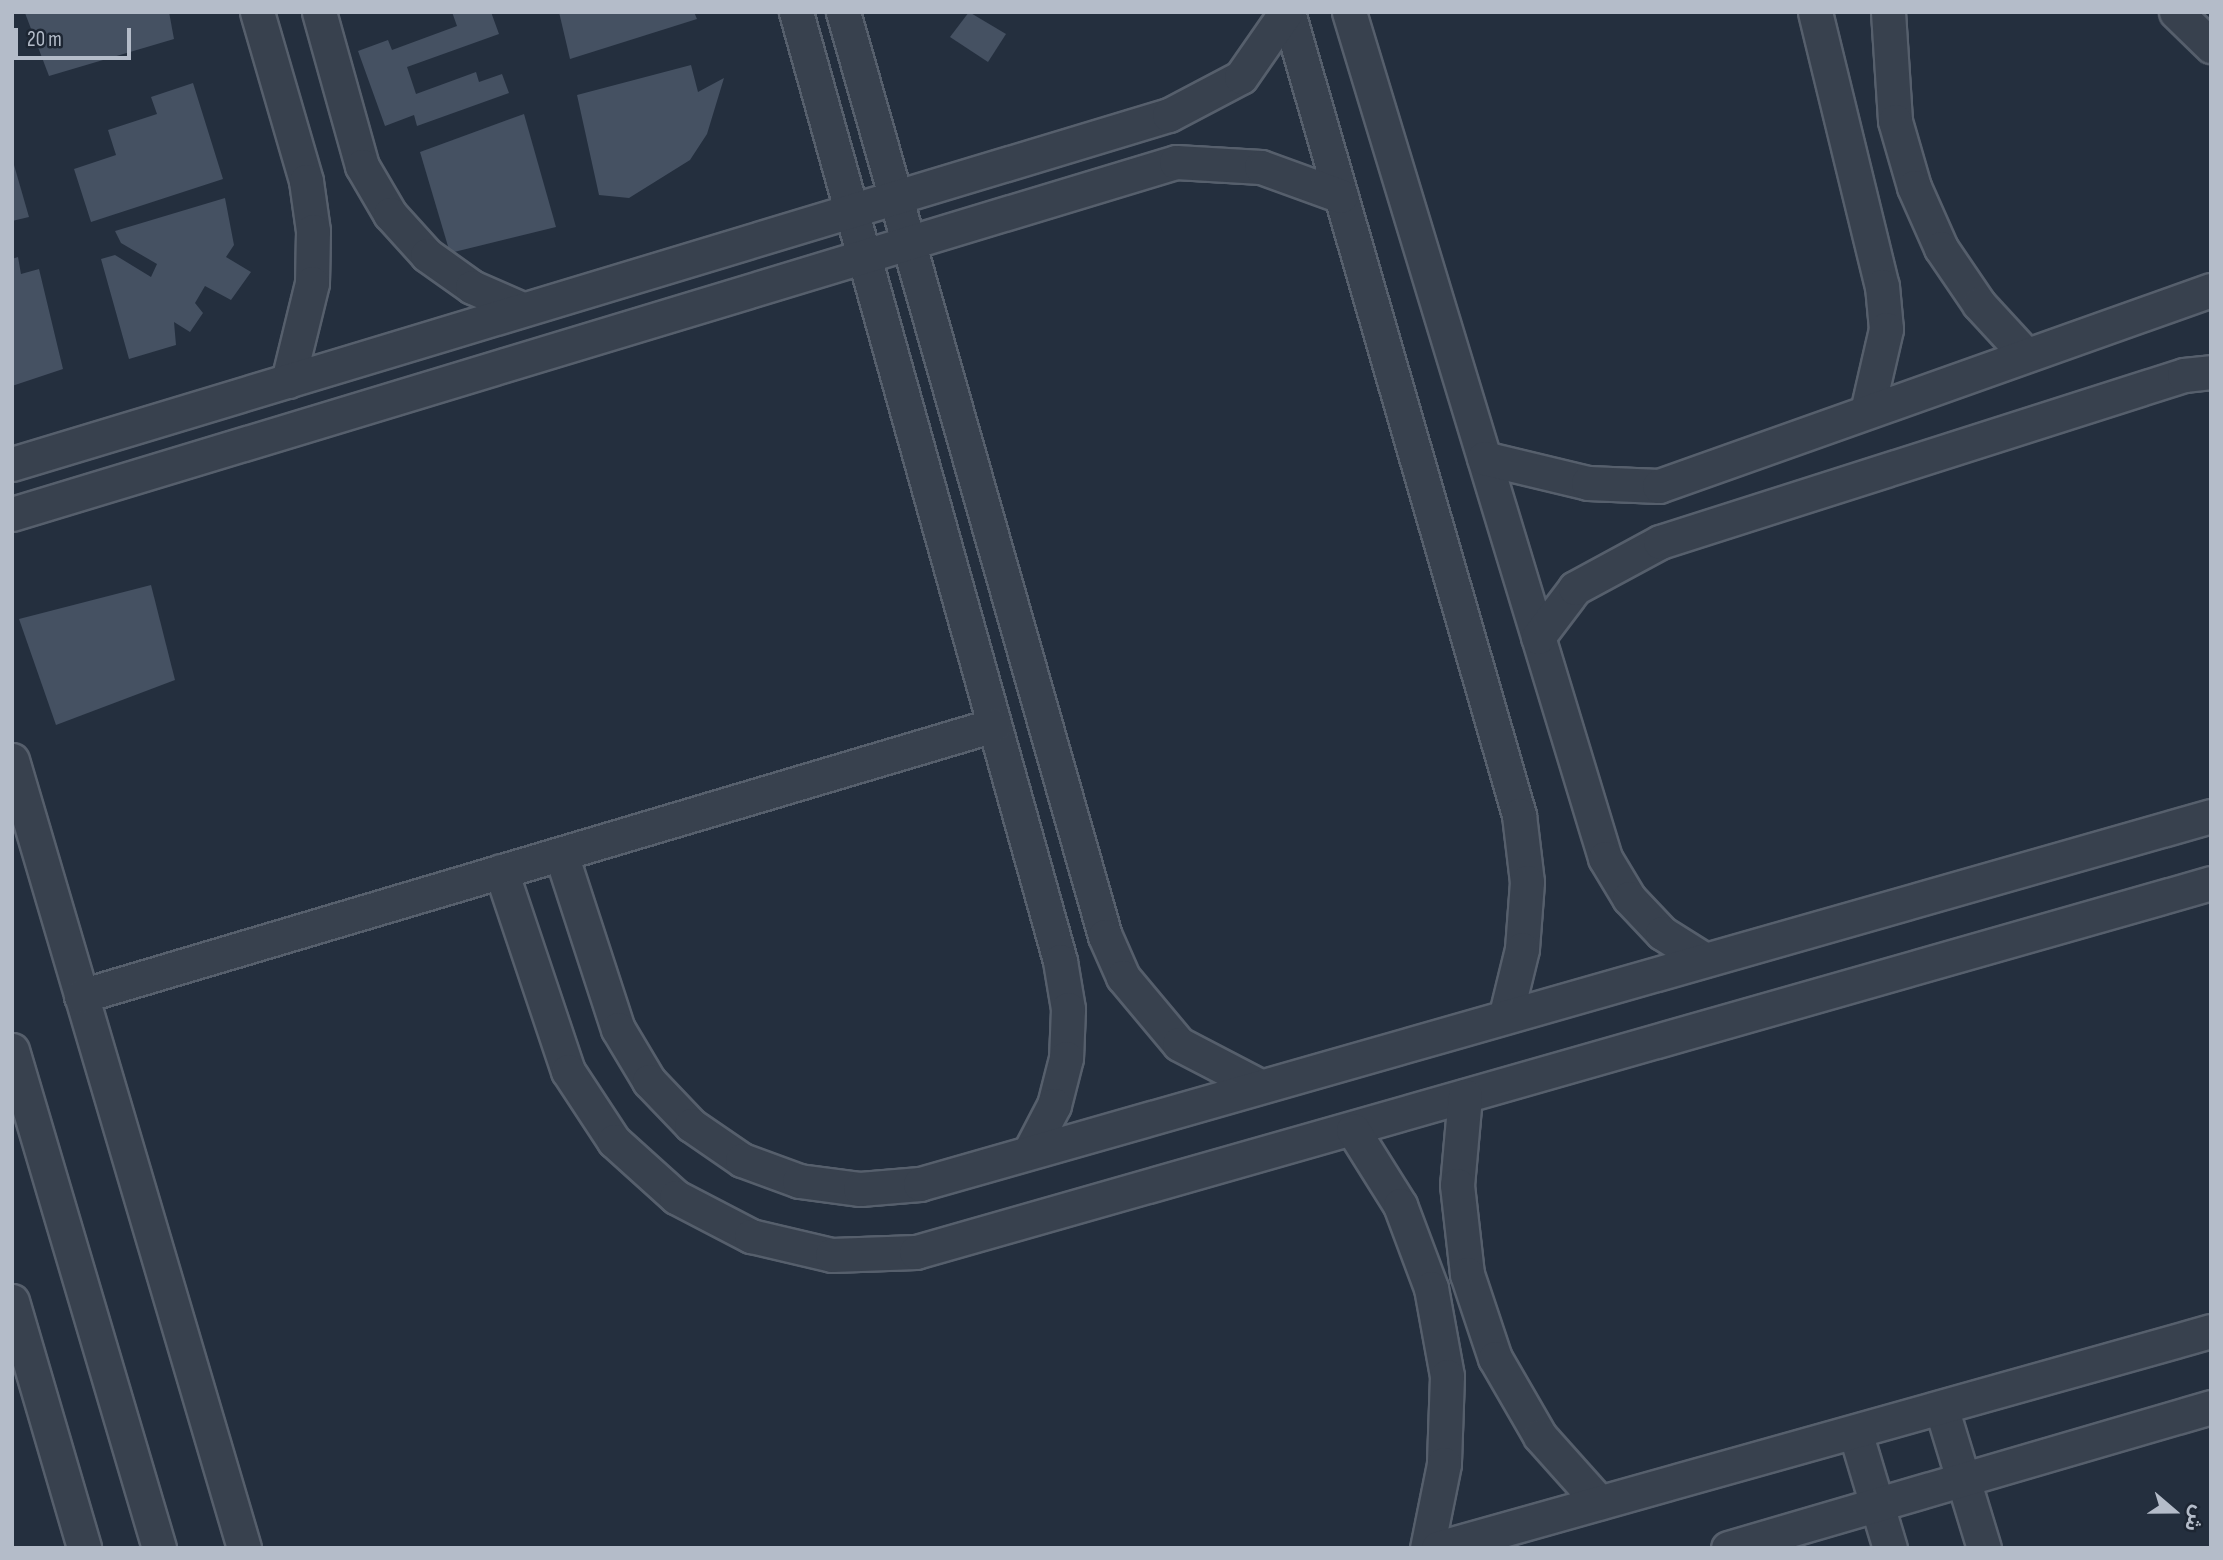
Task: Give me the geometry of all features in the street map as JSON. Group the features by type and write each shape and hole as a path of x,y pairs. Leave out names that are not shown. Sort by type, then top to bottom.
{"street":[{"path":"257,12 306,181 313,231 304,333 288,381"},
{"path":"319,12 362,166 390,214 427,255 472,287 522,309"},
{"path":"796,12 994,725 1068,1009 1066,1058 1054,1105 1031,1149"},
{"path":"843,12 1105,936 1123,977 1171,1036 1216,1068 1256,1084"},
{"path":"12,464 851,211 1207,100 1241,76 1287,12"},
{"path":"1287,12 1519,815 1526,895 1522,949 1506,1014"},
{"path":"1349,12 1605,858 1629,898 1662,933 1702,958"},
{"path":"1815,12 1882,286 1886,329 1867,411"},
{"path":"1888,12 1895,121 1913,187 1949,259 2025,354"},
{"path":"2176,12 2211,46"},
{"path":"12,514 1176,162 1261,167 1341,196"},
{"path":"1484,458 1588,483 1659,486 2211,290"},
{"path":"1538,637 1575,587 1660,542 2184,374 2211,372"},
{"path":"81,996 994,725"},
{"path":"12,760 244,1548"},
{"path":"561,854 618,1029 649,1081 682,1117 742,1160 799,1181 860,1189 920,1184 1256,1084 2211,816"},
{"path":"501,871 568,1071 614,1141 676,1197 751,1236 832,1255 916,1252 1353,1130 2211,883"},
{"path":"12,1050 159,1548"},
{"path":"1465,1096 1457,1185 1467,1274 1502,1370 1540,1436 1599,1502"},
{"path":"1353,1130 1400,1205 1432,1288 1447,1376 1444,1464 1427,1548"},
{"path":"12,1301 84,1548"},
{"path":"1438,1548 1599,1502 1856,1435 2211,1331"},
{"path":"1728,1548 2211,1407"},
{"path":"1942,1410 1984,1548"},
{"path":"1856,1435 1890,1548"}],"building":[{"path":"169,12 174,39 49,76 25,13"},
{"path":"452,12 491,12 499,34 407,67 416,94 476,72 479,82 502,74 509,93 417,126 414,115 385,126 358,51 388,40 392,50 457,26"},
{"path":"559,12 694,12 697,19 570,59"},
{"path":"969,12 1006,34 988,62 950,37"},
{"path":"691,65 698,92 724,78 707,134 690,160 629,198 599,195 577,95"},
{"path":"193,83 223,179 91,222 74,169 116,155 108,130 157,114 151,97"},
{"path":"524,114 556,227 450,253 420,152"},
{"path":"12,158 29,217 12,221"},
{"path":"225,198 234,245 226,257 251,272 231,300 205,286 195,303 203,313 190,332 174,322 176,345 129,359 101,259 115,255 151,277 157,264 121,243 115,231"},
{"path":"18,257 21,274 39,269 63,369 12,386 12,259"},
{"path":"151,585 175,680 56,725 19,619"}]}
